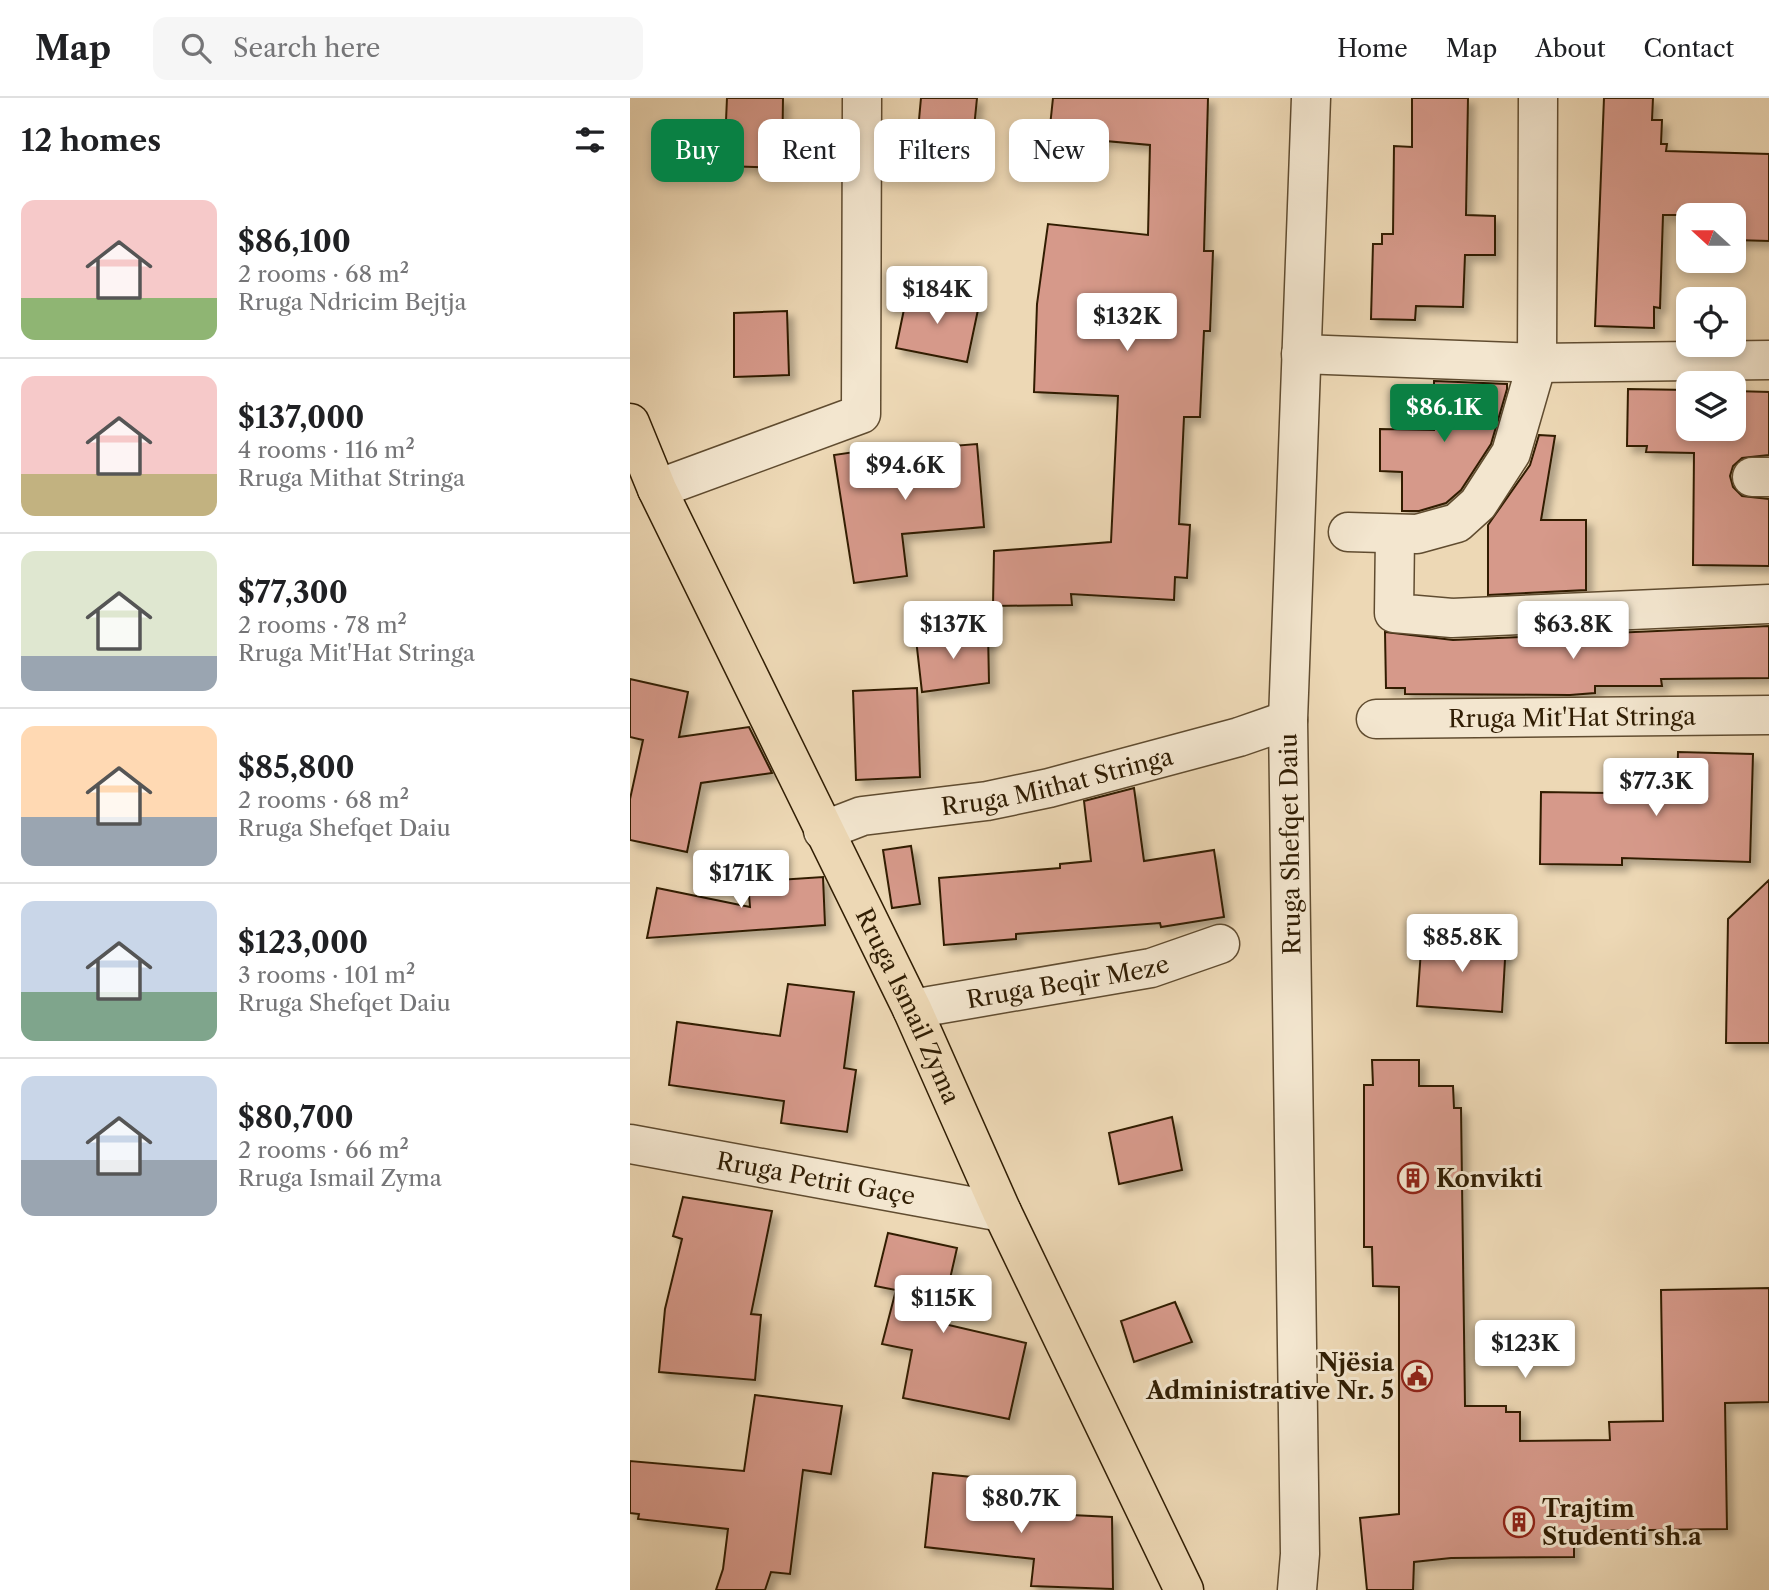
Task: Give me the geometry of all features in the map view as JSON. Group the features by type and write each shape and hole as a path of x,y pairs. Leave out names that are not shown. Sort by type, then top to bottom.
{"main road":[{"name":"Rruga Ismail Zyma","path":"630,423 657,489 912,1009 1002,1212 1184,1590"}],"street":[{"path":"657,489 862,414 862,98"},
{"name":"Rruga Shefqet Daiu","path":"1297,1590 1300,1554 1288,720 1311,98"},
{"path":"1348,532 1395,535 1435,532 1457,523 1478,504 1511,453 1537,363 1538,98"},
{"path":"1301,354 1537,363 1769,360"},
{"path":"1395,535 1394,613 1452,618 1769,604"},
{"name":"Rruga Mit'Hat Stringa","path":"1376,719 1769,715"},
{"name":"Rruga Mithat Stringa","path":"823,831 862,816 987,801 1049,788 1238,737 1288,720"},
{"name":"Rruga Beqir Meze","path":"912,1009 1151,968 1220,944"},
{"name":"Rruga Petrit Gaçe","path":"630,1143 1002,1212"}],"building":[{"path":"727,98 783,98 783,119 758,119 758,167 744,167 744,119 726,119"},
{"path":"921,98 977,98 975,119 919,119"},
{"path":"1053,98 1208,98 1204,251 1213,251 1210,331 1204,331 1200,417 1184,417 1179,524 1190,525 1187,578 1175,577 1174,600 1071,594 1072,605 993,606 994,551 1111,542 1118,396 1034,392 1037,304 1048,224 1148,235 1150,145 1109,141 1109,119 1051,119"},
{"path":"1412,98 1468,98 1466,215 1495,216 1495,255 1465,255 1463,307 1416,306 1415,320 1371,319 1373,244 1382,244 1382,234 1393,234 1394,146 1412,147"},
{"path":"1604,98 1653,98 1652,120 1662,120 1661,144 1667,144 1666,151 1769,154 1769,241 1746,240 1746,203 1676,203 1676,215 1663,215 1660,308 1654,307 1654,328 1595,326"},
{"path":"908,290 979,305 967,362 896,348"},
{"path":"787,311 789,375 734,377 734,313"},
{"path":"1434,381 1507,384 1507,389 1491,444 1461,490 1446,503 1419,511 1402,511 1402,472 1380,471 1380,429 1434,430"},
{"path":"1628,389 1676,390 1676,441 1746,441 1746,391 1769,392 1769,455 1742,458 1733,466 1730,476 1733,487 1742,496 1769,499 1769,566 1693,565 1694,453 1646,452 1647,446 1627,446"},
{"path":"1539,435 1555,436 1541,520 1586,520 1586,590 1488,595 1488,525 1530,465"},
{"path":"977,444 984,527 902,534 907,576 854,583 834,455 888,447 889,451"},
{"path":"1769,626 1769,678 1661,679 1662,686 1595,686 1595,693 1570,695 1405,694 1405,688 1386,688 1385,632 1453,640"},
{"path":"988,632 989,683 922,692 916,639"},
{"path":"630,679 688,692 679,737 749,727 772,773 701,783 687,852 630,840 630,799 643,740 630,737"},
{"path":"917,688 920,777 856,780 853,691"},
{"path":"1678,752 1753,754 1750,862 1622,858 1622,865 1540,864 1541,792 1677,794"},
{"path":"1134,788 1144,861 1214,850 1224,917 1161,927 1160,923 1016,934 1016,939 944,945 939,878 1060,868 1060,864 1091,861 1084,801"},
{"path":"911,846 920,904 892,908 883,850"},
{"path":"823,877 825,925 647,938 657,888 750,907 748,882"},
{"path":"1769,880 1769,1043 1726,1043 1728,919"},
{"path":"1422,936 1506,942 1502,1012 1417,1006"},
{"path":"788,984 854,992 844,1068 856,1070 847,1132 781,1123 784,1101 669,1085 677,1022 780,1036"},
{"path":"1372,1060 1419,1060 1419,1086 1453,1086 1454,1108 1461,1108 1465,1406 1506,1406 1506,1412 1520,1412 1520,1441 1610,1440 1609,1422 1663,1421 1661,1290 1769,1288 1769,1402 1725,1403 1727,1529 1574,1531 1574,1557 1451,1558 1414,1562 1413,1590 1367,1590 1360,1518 1399,1514 1399,1287 1373,1286 1372,1247 1364,1247 1364,1085 1373,1085"},
{"path":"1172,1117 1182,1170 1119,1184 1109,1133"},
{"path":"683,1197 772,1211 751,1314 761,1315 755,1380 659,1372 665,1309 682,1239 673,1236"},
{"path":"888,1233 957,1248 940,1323 1026,1343 1009,1419 903,1398 912,1350 882,1344 896,1290 875,1286"},
{"path":"1175,1302 1192,1342 1134,1362 1121,1321"},
{"path":"755,1395 842,1406 831,1474 803,1470 790,1574 771,1572 765,1590 716,1590 723,1569 728,1529 638,1519 639,1514 630,1513 630,1461 744,1471"},
{"path":"933,1473 991,1479 988,1511 1112,1517 1113,1589 1031,1586 1034,1559 925,1547"}],"place":[{"name":"Konvikti","path":"1413,1178"},
{"name":"Njësia Administrative Nr. 5","path":"1417,1376"},
{"name":"Trajtim Studenti sh.a","path":"1519,1522"}]}
